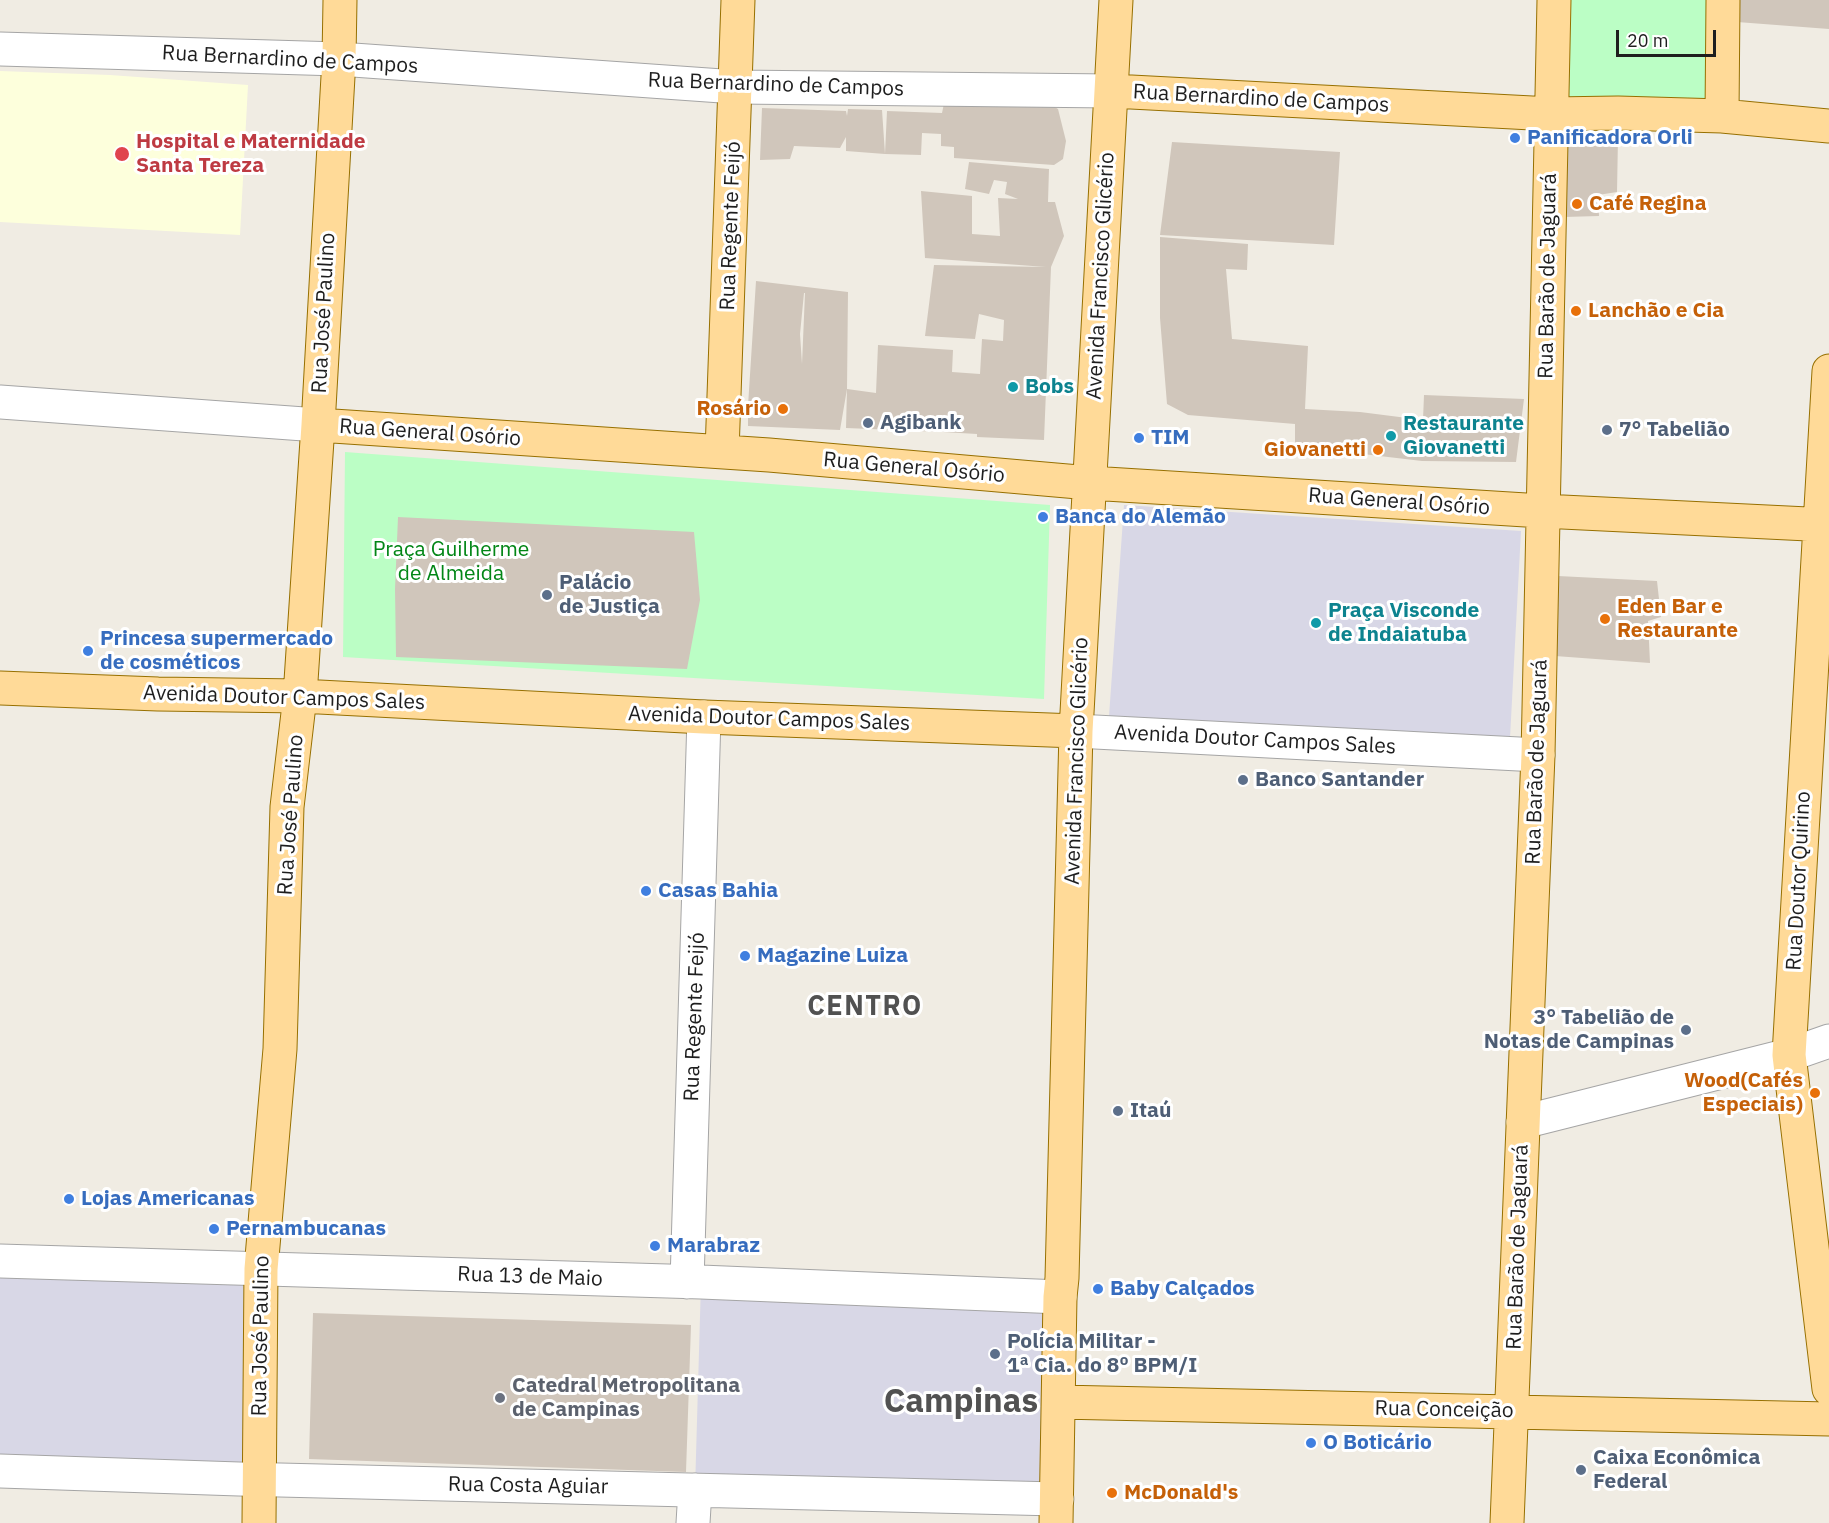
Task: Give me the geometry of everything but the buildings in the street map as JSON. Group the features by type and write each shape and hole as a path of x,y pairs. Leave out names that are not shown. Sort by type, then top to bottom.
{"main road":[{"name":"Rua José Paulino","path":"259,1523 261,1269 280,1049 287,807 300,696 318,425 339,59 340,0"},
{"name":"Rua Regente Feijó","path":"722,452 738,0"},
{"name":"Avenida Francisco Glicério","path":"1056,1511 1076,731 1116,0"},
{"name":"Rua Barão de Jaguará","path":"1507,1523 1538,755 1554,0"},
{"path":"1722,117 1724,0"},
{"name":"Rua Bernardino de Campos","path":"1112,91 1551,114 1618,113 1722,117 1829,126"},
{"name":"Rua Doutor Quirino","path":"1829,372 1824,524 1789,1055 1829,1389"},
{"name":"Rua General Osório","path":"318,425 722,452 1090,483 1542,512 1824,524"},
{"name":"Avenida Doutor Campos Sales","path":"0,688 147,694 300,696 704,717 1076,731"},
{"name":"Rua Conceição","path":"1059,1402 1829,1419"}],"street":[{"name":"Rua Bernardino de Campos","path":"0,49 339,59 736,87 1112,91"},
{"name":"Rua General Osório","path":"0,402 318,425"},
{"name":"Rua Regente Feijó","path":"687,1282 704,717"},
{"name":"Avenida Doutor Campos Sales","path":"1076,731 1538,755"},
{"path":"1523,1122 1789,1055 1829,1041"},
{"name":"Rua 13 de Maio","path":"0,1261 687,1282 1060,1297"},
{"name":"Rua Costa Aguiar","path":"0,1471 260,1480 695,1490 1056,1511"},
{"path":"693,1523 695,1490"}],"shaded area":[{"name":"Hospital e Maternidade Santa Tereza","path":"0,71 110,75 248,85 240,235 0,222"},
{"name":"Praça Visconde de Indaiatuba","path":"1124,505 1521,531 1510,738 1109,716"},
{"path":"0,1261 261,1269 260,1480 0,1471"},
{"path":"701,1282 1060,1297 1057,1499 695,1490"}],"green space":[{"path":"1547,0 1722,0 1721,114 1543,105"},
{"name":"Praça Guilherme de Almeida","path":"345,452 1050,505 1044,699 343,657"}],"place":[{"name":"Panificadora Orli","path":"1515,138"},
{"name":"Hospital e Maternidade Santa Tereza","path":"122,154"},
{"name":"Café Regina","path":"1577,204"},
{"name":"Lanchão e Cia","path":"1576,311"},
{"name":"Bobs","path":"1013,387"},
{"name":"Rosário","path":"783,409"},
{"name":"Agibank","path":"868,423"},
{"name":"7° Tabelião","path":"1607,430"},
{"name":"Restaurante Giovanetti","path":"1391,436"},
{"name":"TIM","path":"1139,438"},
{"name":"Giovanetti","path":"1378,450"},
{"name":"Banca do Alemão","path":"1043,517"},
{"name":"Palácio de Justiça","path":"547,595"},
{"name":"Eden Bar e Restaurante","path":"1605,619"},
{"name":"Praça Visconde de Indaiatuba","path":"1316,623"},
{"name":"Princesa supermercado de cosméticos","path":"88,651"},
{"name":"Banco Santander","path":"1243,780"},
{"name":"Casas Bahia","path":"646,891"},
{"name":"Magazine Luiza","path":"745,956"},
{"name":"3° Tabelião de Notas de Campinas","path":"1686,1030"},
{"name":"Wood(Cafés Especiais)","path":"1815,1093"},
{"name":"Itaú","path":"1118,1111"},
{"name":"Lojas Americanas","path":"69,1199"},
{"name":"Pernambucanas","path":"214,1229"},
{"name":"Marabraz","path":"655,1246"},
{"name":"Baby Calçados","path":"1098,1289"},
{"name":"Polícia Militar - 1ª Cia. do 8º BPM/I","path":"995,1354"},
{"name":"Catedral Metropolitana de Campinas","path":"500,1398"},
{"name":"O Boticário","path":"1311,1443"},
{"name":"Caixa Econômica Federal","path":"1581,1470"},
{"name":"McDonald's","path":"1112,1493"}],"district":[{"name":"CENTRO","path":"865,1007"},
{"name":"Campinas","path":"961,1402"}]}
